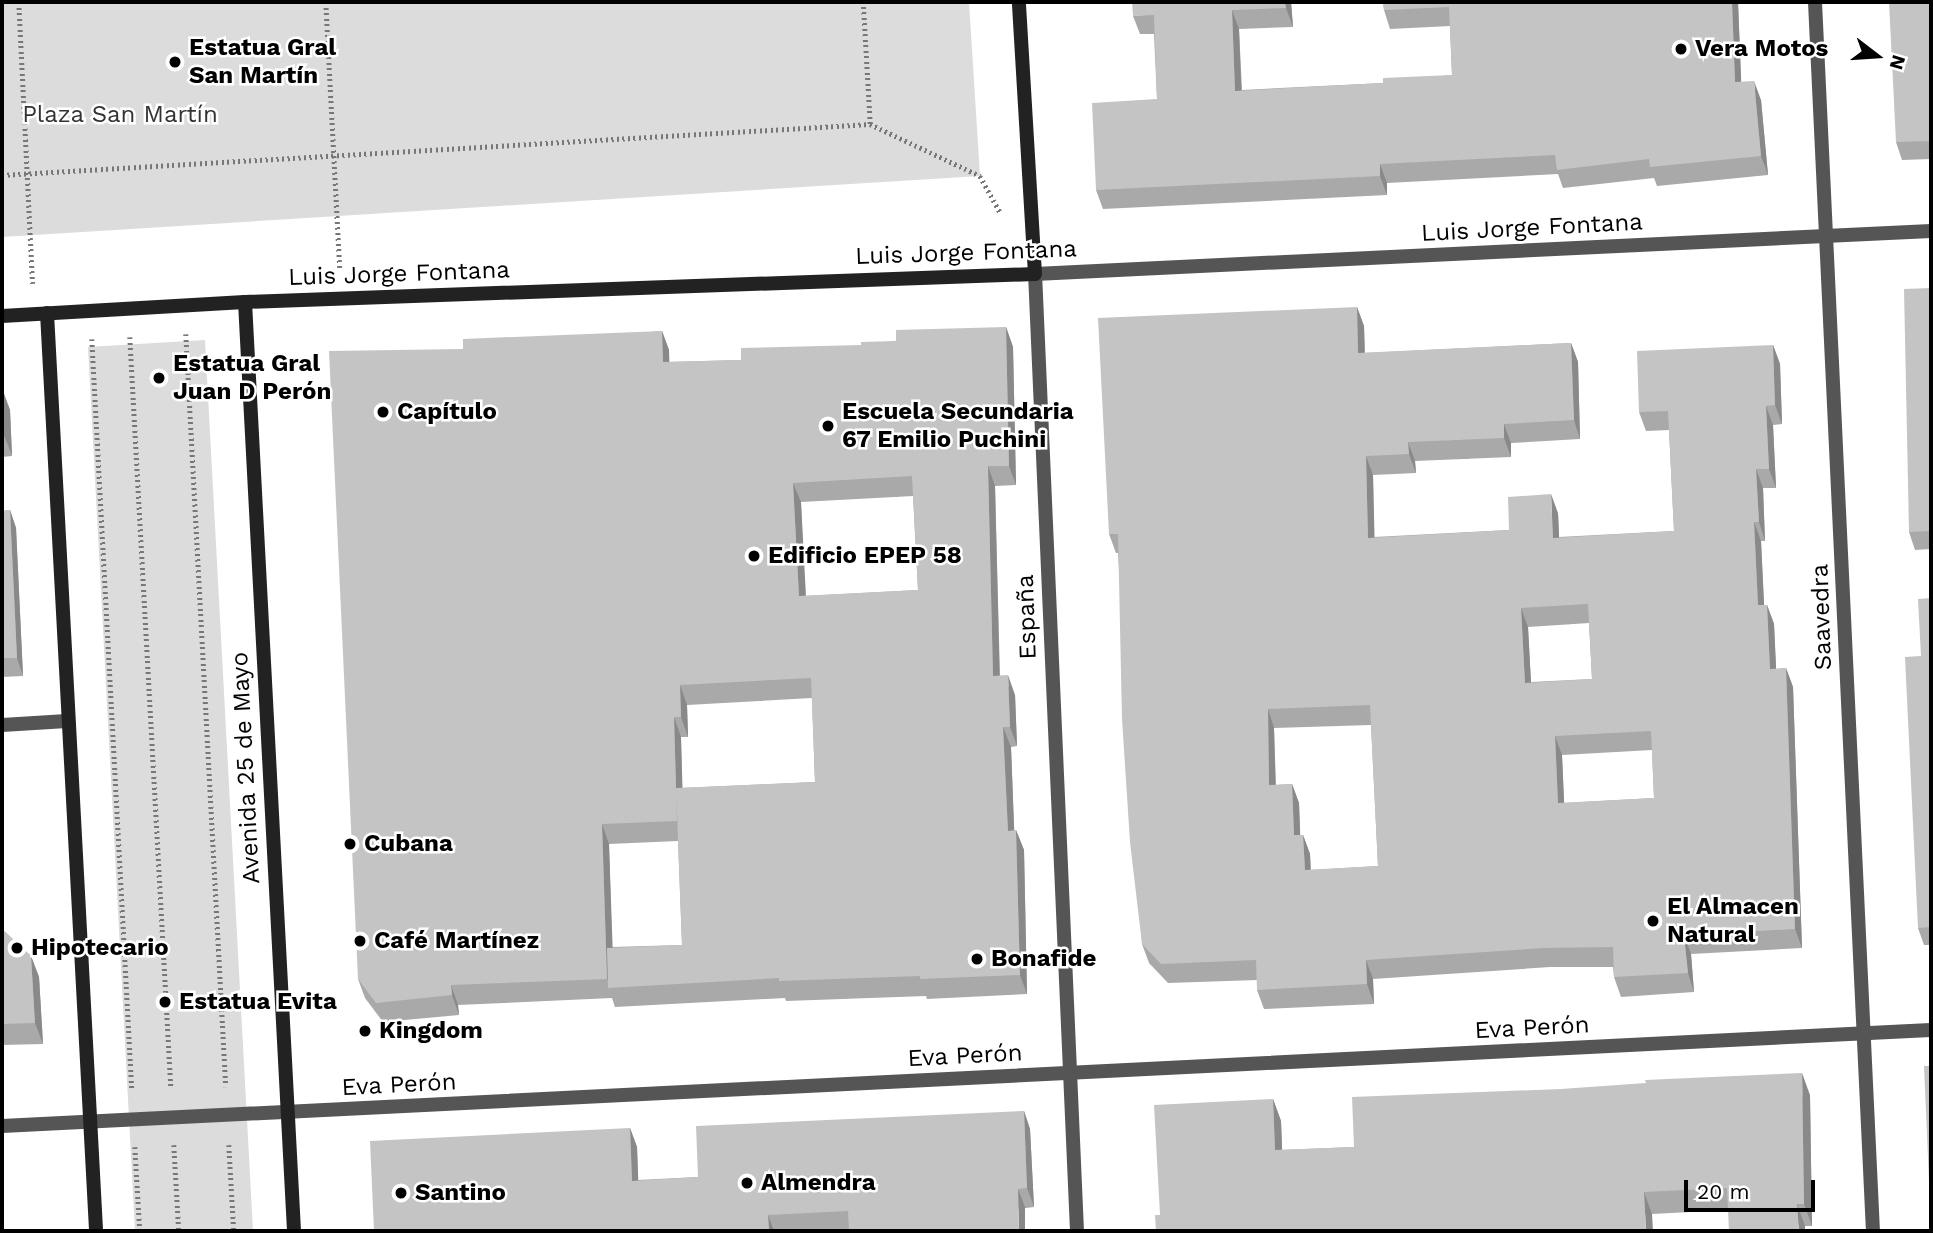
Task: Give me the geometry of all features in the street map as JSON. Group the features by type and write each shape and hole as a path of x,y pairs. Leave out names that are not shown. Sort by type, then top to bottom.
{"main road":[{"name":"España","path":"1019,2 1035,274"},
{"name":"Luis Jorge Fontana","path":"2,316 342,298 1035,274"},
{"name":"Avenida 25 de Mayo","path":"245,302 293,1231"},
{"path":"41,313 96,1231"}],"street":[{"name":"Saavedra","path":"1815,2 1873,1231"},
{"name":"Luis Jorge Fontana","path":"1035,274 1931,231"},
{"name":"España","path":"1035,274 1068,1074 1077,1231"},
{"path":"2,725 67,721"},
{"name":"Eva Perón","path":"2,1126 287,1114 1931,1030"}],"path":[{"path":"19,2 27,173 41,313"},
{"path":"326,2 342,298"},
{"path":"863,2 870,124"},
{"path":"2,175 870,124 979,176 1004,220"},
{"path":"185,305 234,1231"},
{"path":"129,309 179,1231"},
{"path":"90,310 140,1231"}],"green space":[{"name":"Plaza San Martín","path":"2,2 969,2 980,176 2,237"},
{"path":"205,340 253,1231 135,1231 88,347"}],"building":[{"path":"1132,2 1285,2 1286,8 1232,10 1235,91 1383,83 1383,78 1452,75 1449,7 1384,10 1383,2 1732,2 1735,82 1754,81 1761,156 1650,167 1649,159 1557,170 1555,155 1380,164 1380,176 1096,190 1092,103 1157,99 1154,15 1133,16"},
{"path":"1889,2 1931,2 1931,141 1896,142"},
{"path":"1931,288 1931,531 1909,532 1904,289"},
{"path":"1357,307 1358,353 1571,343 1574,420 1504,424 1504,438 1408,442 1409,454 1366,456 1368,538 1509,530 1508,497 1551,494 1553,538 1674,531 1668,411 1639,412 1637,351 1773,345 1775,405 1766,406 1769,469 1756,469 1759,522 1754,522 1758,605 1767,605 1770,669 1786,668 1795,929 1684,935 1688,973 1614,977 1613,947 1543,948 1366,960 1367,984 1257,990 1256,960 1161,964 1142,944 1130,842 1122,719 1118,534 1109,534 1098,318","holes":["1588,604 1592,679 1525,683 1521,608","1370,705 1378,866 1305,870 1303,835 1294,835 1292,784 1269,785 1268,709","1651,731 1654,798 1558,803 1555,736"]},
{"path":"1006,327 1009,466 988,466 993,676 1008,675 1010,727 1003,727 1008,831 1016,830 1020,975 779,981 779,978 608,988 607,948 682,945 676,793 677,821 602,824 607,979 451,985 452,995 376,1003 358,979 329,351 463,349 463,339 662,331 663,362 741,360 741,348 861,345 861,342 896,341 896,330","holes":["912,476 918,590 799,596 793,483","811,678 815,782 676,788 674,717 681,717 680,685"]},
{"path":"2,388 4,435 2,435"},
{"path":"10,510 17,658 2,658 2,511"},
{"path":"1931,598 1931,927 1918,928 1905,657 1921,656 1918,599"},
{"path":"2,929 31,956 35,1023 2,1024"},
{"path":"1924,1066 1931,1066 1931,1227"},
{"path":"1802,1073 1804,1204 1797,1204 1799,1231 1729,1231 1727,1188 1644,1192 1646,1231 1156,1231 1155,1215 1160,1215 1154,1105 1273,1099 1275,1150 1354,1147 1352,1097 1561,1089 1646,1083 1645,1080"},
{"path":"1024,1111 1027,1188 1018,1189 1019,1231 849,1231 848,1211 768,1215 769,1231 374,1231 370,1141 630,1128 632,1181 698,1177 696,1126"}],"place":[{"name":"Vera Motos","path":"1681,49"},
{"name":"Estatua Gral San Martín","path":"175,62"},
{"name":"Estatua Gral Juan D Perón","path":"159,378"},
{"name":"Capítulo","path":"383,412"},
{"name":"Escuela Secundaria 67 Emilio Puchini","path":"828,426"},
{"name":"Edificio EPEP 58","path":"754,556"},
{"name":"Cubana","path":"350,844"},
{"name":"El Almacen Natural","path":"1653,921"},
{"name":"Café Martínez","path":"360,941"},
{"name":"Hipotecario","path":"17,948"},
{"name":"Bonafide","path":"977,959"},
{"name":"Estatua Evita","path":"165,1002"},
{"name":"Kingdom","path":"365,1031"},
{"name":"Almendra","path":"747,1183"},
{"name":"Santino","path":"401,1193"}]}
